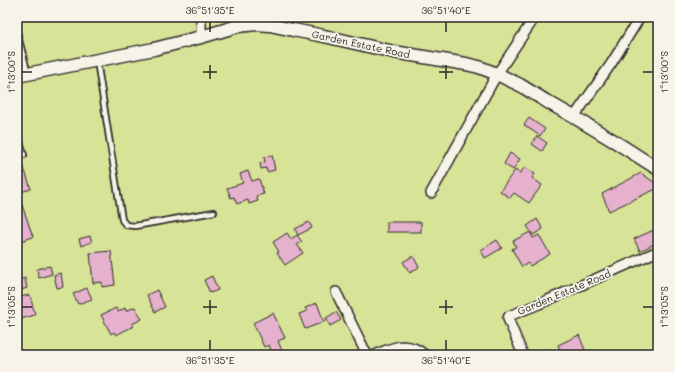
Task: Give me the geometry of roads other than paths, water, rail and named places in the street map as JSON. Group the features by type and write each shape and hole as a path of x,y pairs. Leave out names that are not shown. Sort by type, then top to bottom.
{"street":[{"path":"201,17 201,37"},
{"path":"431,193 497,74 535,17"},
{"path":"574,117 611,64 640,17"},
{"name":"Garden Estate Road","path":"22,75 154,48 201,37 238,26 270,24 394,52 479,67 520,85 658,169"},
{"name":"Garden Estate Road","path":"523,355 509,321 509,316 658,251"},
{"path":"336,292 366,355"},
{"path":"375,355 393,347 405,346 419,350 425,355"}],"lane":[{"path":"17,32 22,75"},
{"path":"97,60 122,220 126,224 136,226 214,212"},
{"path":"17,132 24,155"}]}
